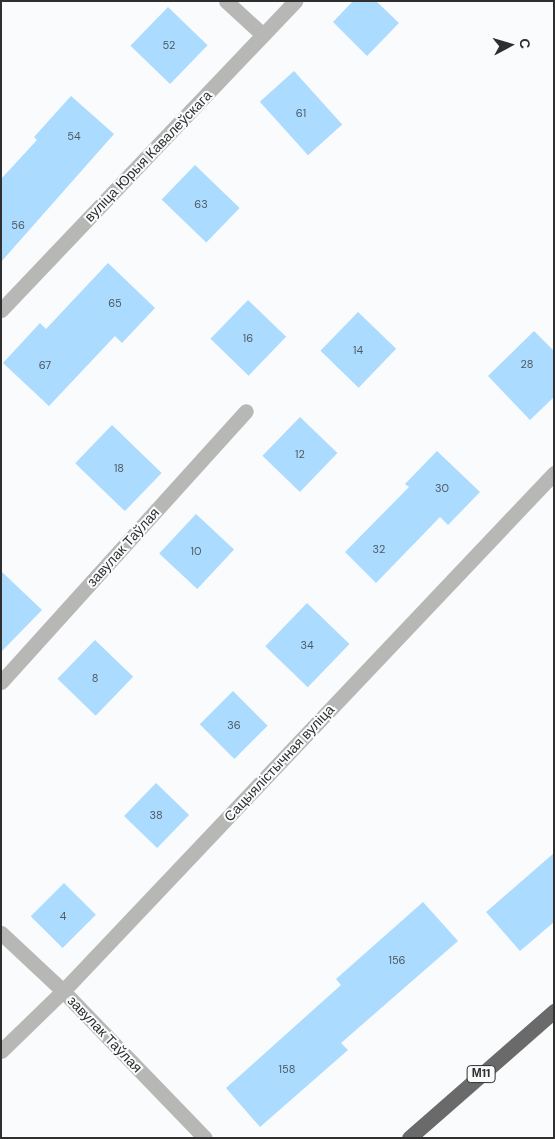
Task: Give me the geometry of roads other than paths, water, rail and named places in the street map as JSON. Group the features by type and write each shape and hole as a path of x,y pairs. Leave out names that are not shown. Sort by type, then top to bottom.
{"highway":[{"name":"М11","path":"409,1138 554,1011"}],"street":[{"path":"226,1 263,35"},
{"name":"вуліца Юрыя Кавалеўскага","path":"1,310 295,1"},
{"name":"завулак Таўлая","path":"1,682 246,411"},
{"name":"Сацыялістычная вуліца","path":"1,1051 63,991 554,473"},
{"name":"завулак Таўлая","path":"1,933 63,991 205,1138"}]}
